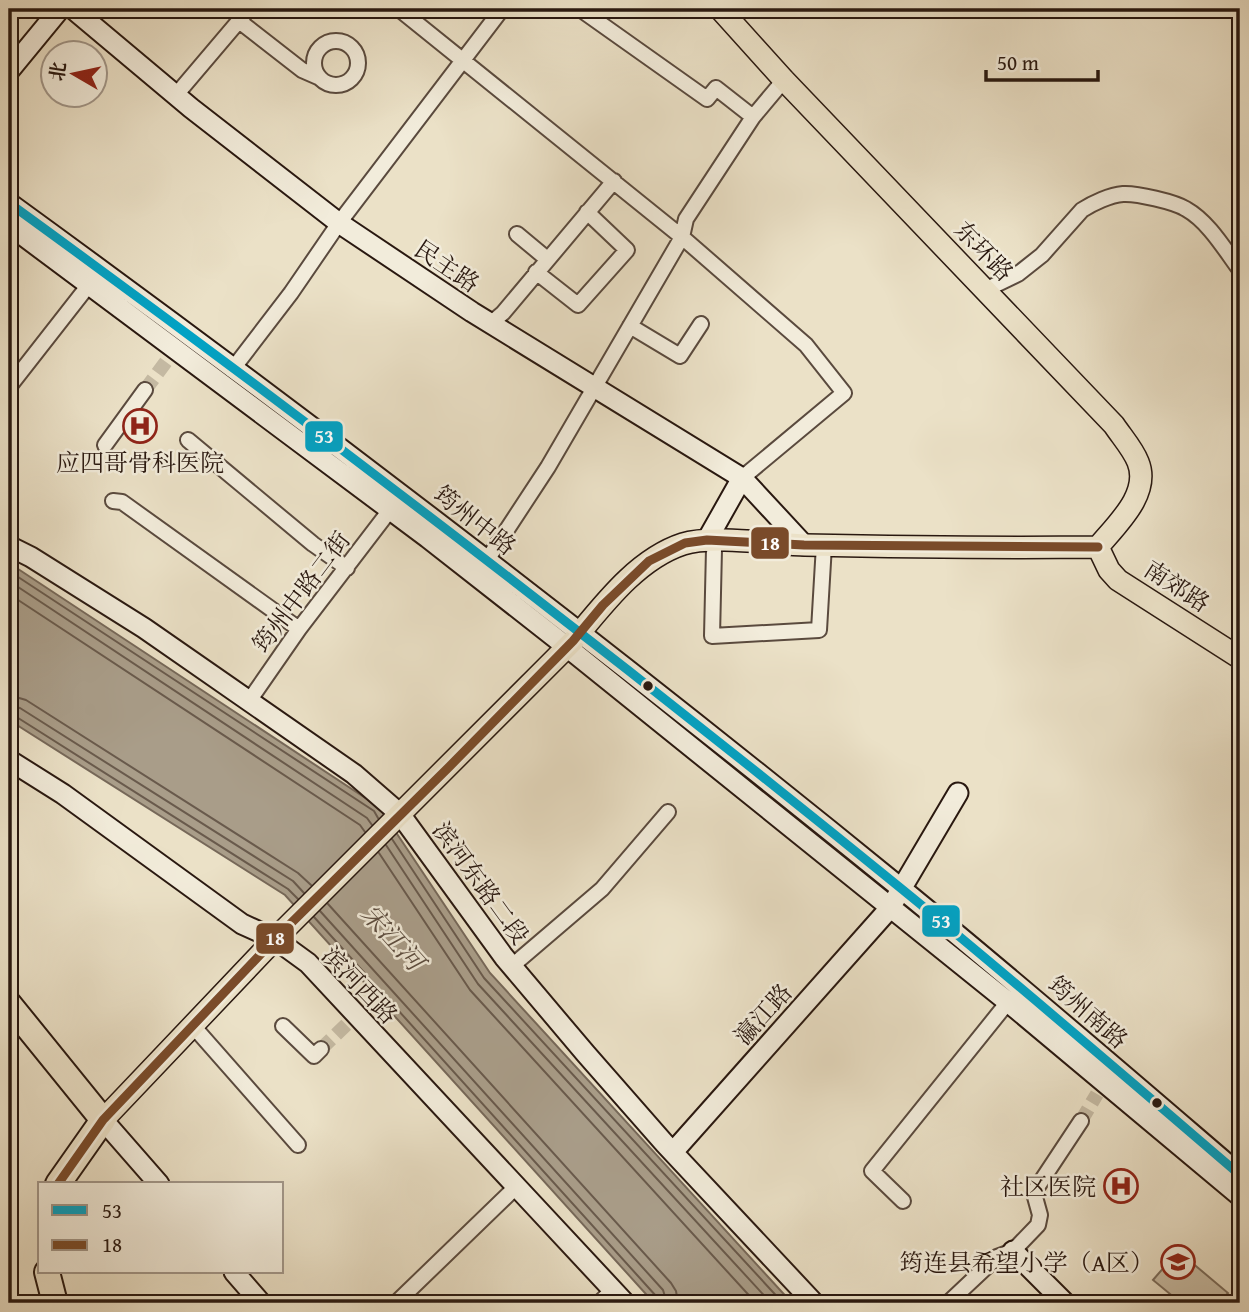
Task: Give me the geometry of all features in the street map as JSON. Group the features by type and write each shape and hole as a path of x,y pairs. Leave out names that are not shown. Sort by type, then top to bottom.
{"highway":[{"path":"9,1003 103,1120 59,1182"},
{"path":"48,1274 55,1303"}],"main road":[{"name":"东环路","path":"720,9 784,80 1114,425 1139,463 1141,476 1135,500 1098,547"},
{"path":"103,1120 275,939 649,561 685,543 707,540 814,545 1098,547"},
{"name":"南郊路","path":"1098,547 1109,570 1118,580 1240,658"}],"street":[{"path":"9,71 60,9"},
{"name":"民主路","path":"73,9 176,95 339,223 490,324 742,478 814,545"},
{"path":"176,95 249,9"},
{"path":"399,9 614,181 806,345 844,394 742,478 707,540 714,549 712,636 818,631 814,545"},
{"path":"232,370 291,293 339,223 502,9"},
{"path":"580,9 707,99 716,88 752,117"},
{"path":"239,21 302,70 318,77"},
{"path":"487,560 548,467 681,237 686,219 752,117 784,80"},
{"path":"490,324 503,313 614,181"},
{"path":"985,290 1018,274 1042,256 1090,204 1123,194 1186,209 1209,230 1240,270"},
{"name":"筠州中路","path":"9,204 487,560 573,640 890,908"},
{"path":"536,272 578,305 626,250 587,212"},
{"name":"筠州中路","path":"9,225 171,355 573,640 902,889"},
{"path":"517,234 547,259"},
{"path":"9,387 88,286"},
{"path":"630,326 680,356 701,324"},
{"path":"105,445 145,390"},
{"path":"188,440 313,544 347,568"},
{"path":"113,501 122,502 299,629"},
{"name":"筠州中路二街","path":"249,701 299,629 390,510"},
{"name":"滨河东路二段","path":"9,546 144,628 354,774 400,814 512,966 673,1152 814,1303"},
{"name":"滨河西路","path":"9,761 63,794 242,924 275,939 308,963 353,1018 516,1187 612,1299"},
{"name":"瀛江路","path":"673,1152 890,908 958,793"},
{"path":"512,966 603,889 668,812"},
{"name":"筠州南路","path":"902,889 1240,1175"},
{"name":"筠州南路","path":"890,908 1008,1002 1101,1088 1240,1196"},
{"path":"903,1200 872,1171 1008,1002"},
{"path":"283,1026 314,1056 321,1049"},
{"path":"194,1027 298,1145"},
{"path":"103,1120 157,1182"},
{"path":"948,1303 997,1257 1013,1251 1038,1225 1040,1215 1035,1197 1036,1189 1082,1121"},
{"path":"396,1303 516,1187"},
{"path":"1013,1251 1065,1303"},
{"path":"236,1274 261,1303"}],"shaded area":[{"path":"1178,1251 1228,1293 1219,1303 1181,1303 1153,1280"}],"water":[{"name":"宋江河","path":"9,563 379,807 490,973 792,1303 654,1303 285,895 9,720"}],"tunnel":[{"path":"145,390 168,359"},
{"path":"321,1049 349,1022"},
{"path":"1081,1121 1097,1094"}],"transit line":[{"name":"53","path":"9,203 349,455 683,714 946,925 1240,1175"},
{"name":"18","path":"59,1182 103,1120 275,939 449,767 573,641 603,605 649,561 685,543 707,540 804,545 1098,547"}],"place":[{"name":"应四哥骨科医院","path":"140,426"},
{"name":"社区医院","path":"1121,1186"},
{"name":"筠连县希望小学（A区）","path":"1178,1262"}]}
